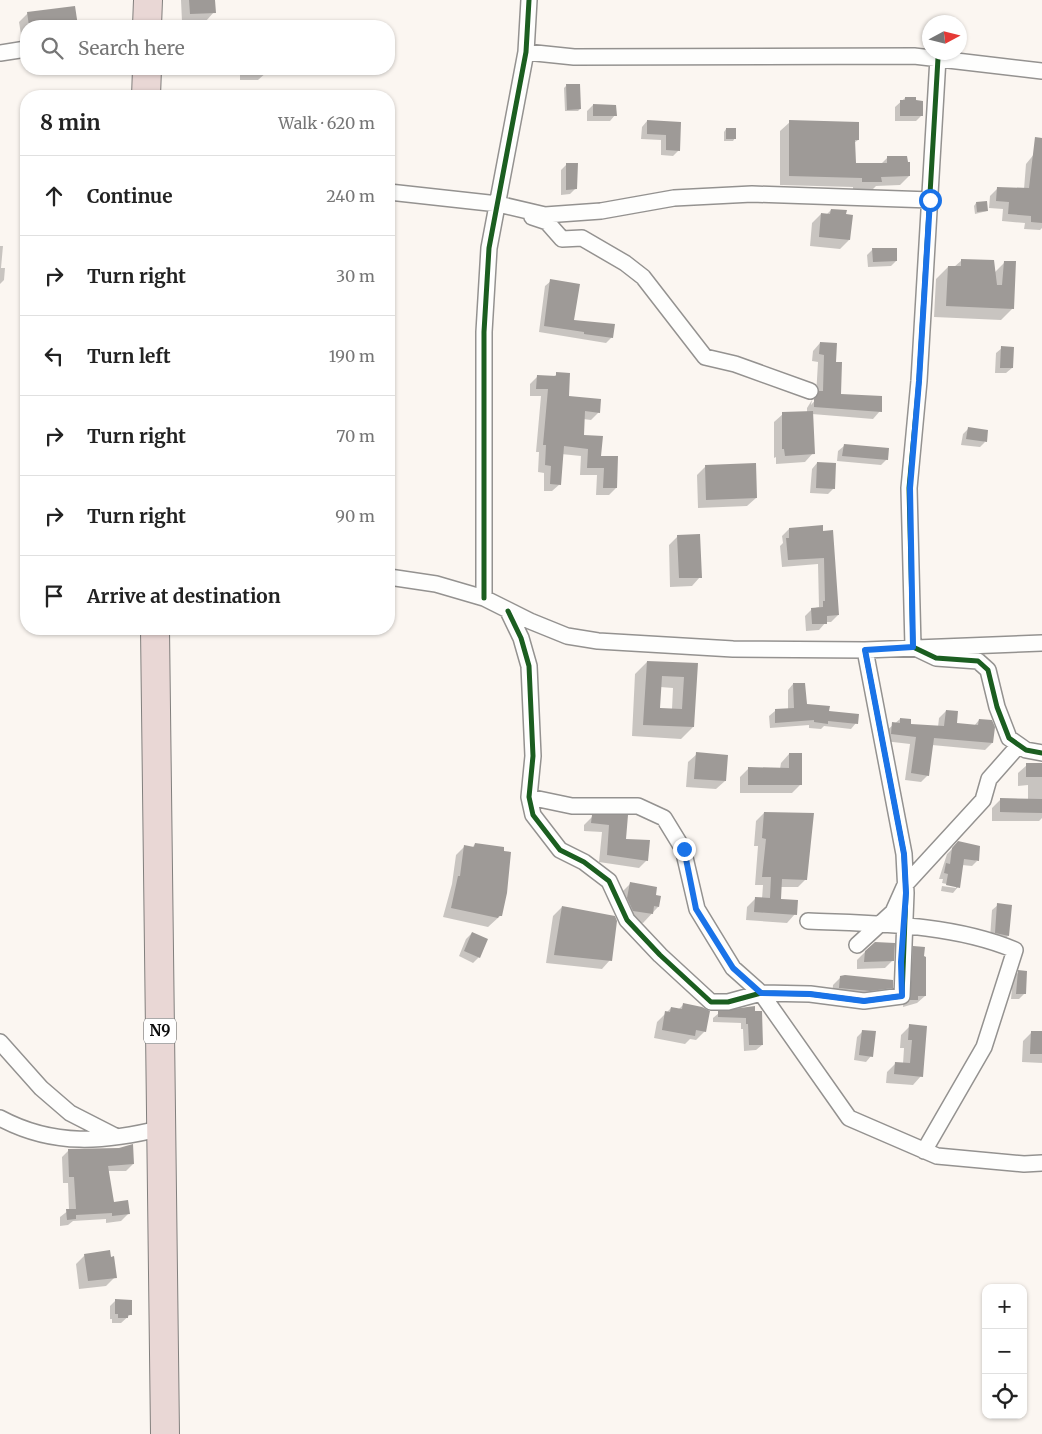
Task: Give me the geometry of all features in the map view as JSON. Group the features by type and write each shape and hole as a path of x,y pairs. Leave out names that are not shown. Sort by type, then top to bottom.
{"highway":[{"path":"148,0 148,20"},
{"path":"146,90 147,75"},
{"name":"N9","path":"155,635 163,1128 165,1434"}],"street":[{"path":"484,598 484,332 489,248 526,52 529,0"},
{"path":"0,53 20,50"},
{"path":"526,52 574,57 812,55 922,57"},
{"path":"913,647 910,488 919,381 938,60"},
{"path":"955,60 1042,70"},
{"path":"395,193 498,204 545,215 601,211 674,198 752,194 930,200"},
{"path":"498,204 546,222 562,240 582,238 626,263 643,277 705,357 742,366 810,391"},
{"path":"395,578 436,584 484,598 508,611 567,636 598,641 733,649 865,650 1042,643"},
{"path":"508,611 521,638 528,666 533,756 529,797 533,815 560,850 584,862 610,881 627,920 700,993 712,1002 728,1002 761,993 810,994 864,1001 902,996 904,854 865,650"},
{"path":"913,647 936,658 978,662 988,670 997,707 1009,738 1026,750 1042,753"},
{"path":"857,945 893,912 905,884 983,800 989,779 1019,745"},
{"path":"529,797 572,806 638,806 664,818 684,849 696,909 733,968 761,993 850,1118 937,1156 1024,1164 1042,1163"},
{"path":"808,921 904,926 982,938 1015,950 984,1047 924,1150"},
{"path":"0,1042 42,1088 70,1113 119,1138"},
{"path":"0,1118 22,1130 56,1138 119,1138 163,1128"}],"building":[{"path":"189,0 215,0 216,13 190,14"},
{"path":"75,6 77,20 28,20 27,12"},
{"path":"566,84 580,84 581,109 567,110"},
{"path":"905,97 916,97 916,100 923,101 923,116 900,116 900,100 905,100"},
{"path":"593,104 616,105 617,116 593,116"},
{"path":"647,120 681,122 680,151 666,150 666,135 647,134"},
{"path":"789,120 859,122 859,140 855,140 856,163 887,163 887,156 907,156 908,162 910,162 910,176 881,177 882,182 862,182 862,178 789,176"},
{"path":"726,128 736,128 736,139 726,139"},
{"path":"1035,137 1042,138 1042,223 1031,222 1031,216 1008,214 1009,202 996,201 997,187 1029,188"},
{"path":"566,163 578,163 577,189 566,190"},
{"path":"987,201 988,211 977,212 976,202"},
{"path":"831,209 847,210 846,214 853,215 850,240 819,237 821,213 830,214"},
{"path":"872,248 897,248 897,261 873,262"},
{"path":"961,259 994,260 997,285 1002,285 1004,261 1016,261 1014,309 946,306 948,266 961,266"},
{"path":"550,279 580,284 574,320 615,324 613,338 544,326"},
{"path":"820,342 837,343 836,362 842,362 841,394 882,396 882,412 814,407 814,399 819,391 823,391 824,355 819,354"},
{"path":"1001,346 1014,347 1013,368 1000,368"},
{"path":"556,372 570,373 569,396 601,399 600,413 585,411 584,435 603,436 601,456 618,456 617,488 603,488 604,468 587,468 588,449 564,446 561,485 550,484 551,466 545,465 546,445 543,445 548,389 536,389 537,375 556,376"},
{"path":"813,411 815,454 785,456 784,449 782,449 782,412"},
{"path":"968,427 988,430 987,442 966,439"},
{"path":"844,444 889,448 888,460 842,456"},
{"path":"817,462 836,463 835,489 816,488"},
{"path":"756,463 757,498 706,500 705,465"},
{"path":"823,525 823,531 833,530 839,615 827,616 827,624 812,624 811,608 823,607 823,601 825,601 824,558 788,560 786,538 789,538 789,528"},
{"path":"700,534 702,578 679,578 677,535"},
{"path":"647,661 698,663 694,727 643,725","holes":["662,676 684,677 682,709 660,708"]},
{"path":"793,683 805,683 807,704 830,706 829,711 859,714 858,724 828,721 828,724 814,722 814,720 775,723 775,709 794,708"},
{"path":"946,710 958,711 957,723 978,725 979,719 992,720 995,727 993,743 934,738 929,776 911,773 916,737 891,734 892,722 900,723 900,718 911,719 911,724 944,726"},
{"path":"696,752 728,755 726,781 694,779"},
{"path":"789,753 802,753 802,785 748,785 748,767 789,768"},
{"path":"1026,763 1042,763 1042,777 1026,777"},
{"path":"1000,798 1042,799 1042,813 1000,812"},
{"path":"764,812 814,813 807,880 782,879 781,899 798,900 797,915 754,912 755,897 770,898 771,877 762,877 766,839 762,838"},
{"path":"592,815 628,815 626,839 650,840 648,861 607,855 609,825 591,823"},
{"path":"958,841 980,846 979,861 964,859 960,888 946,885 948,874 944,873 946,863 950,864 952,848"},
{"path":"475,843 504,847 504,851 511,852 507,893 502,916 498,918 451,908 458,876 460,876 464,845 474,847"},
{"path":"630,882 657,887 656,895 661,896 659,907 654,906 653,914 633,911 627,898"},
{"path":"997,903 1012,905 1009,936 995,933"},
{"path":"562,906 615,916 617,921 612,961 554,955"},
{"path":"472,932 488,939 480,958 464,951"},
{"path":"875,942 895,943 894,961 864,962 865,951"},
{"path":"913,946 925,947 924,956 926,957 926,996 918,996 918,1000 910,1000"},
{"path":"1018,970 1027,971 1026,994 1016,994"},
{"path":"840,976 893,980 893,988 870,991 839,988"},
{"path":"683,1003 702,1007 710,1011 706,1032 696,1030 695,1036 662,1030 665,1011 670,1012 671,1007 682,1009"},
{"path":"755,1006 755,1011 762,1011 763,1045 749,1045 746,1018 718,1017 718,1011"},
{"path":"909,1024 927,1026 923,1077 894,1074 895,1062 910,1063 912,1040 908,1040"},
{"path":"862,1030 876,1031 873,1057 859,1055"},
{"path":"1031,1031 1042,1031 1042,1054 1030,1054"},
{"path":"133,1144 134,1164 108,1166 114,1202 128,1200 130,1214 112,1216 112,1213 76,1215 76,1219 67,1220 66,1209 76,1209 74,1177 69,1177 68,1149 119,1148"},
{"path":"110,1250 111,1257 114,1256 117,1278 88,1281 84,1254"},
{"path":"115,1299 132,1300 132,1315 128,1315 128,1318 118,1318 118,1314 115,1314"}],"cycle path":[{"path":"484,598 484,332 489,248 526,52 529,0"},
{"path":"938,60 919,381 909,488 913,647 936,658 978,661 988,670 997,707 1009,738 1026,750 1042,753"},
{"path":"508,611 521,638 529,666 533,756 529,797 533,815 560,850 584,862 609,881 627,920 660,955 711,1002 728,1002 761,993 810,994 864,1001 902,996 906,893 904,854 865,650"}],"route":[{"path":"684,849 696,909 733,968 761,993 810,994 828,998 864,1001 902,996 901,962 906,893 904,854 865,650 913,647 910,488 919,381 930,200"}]}
